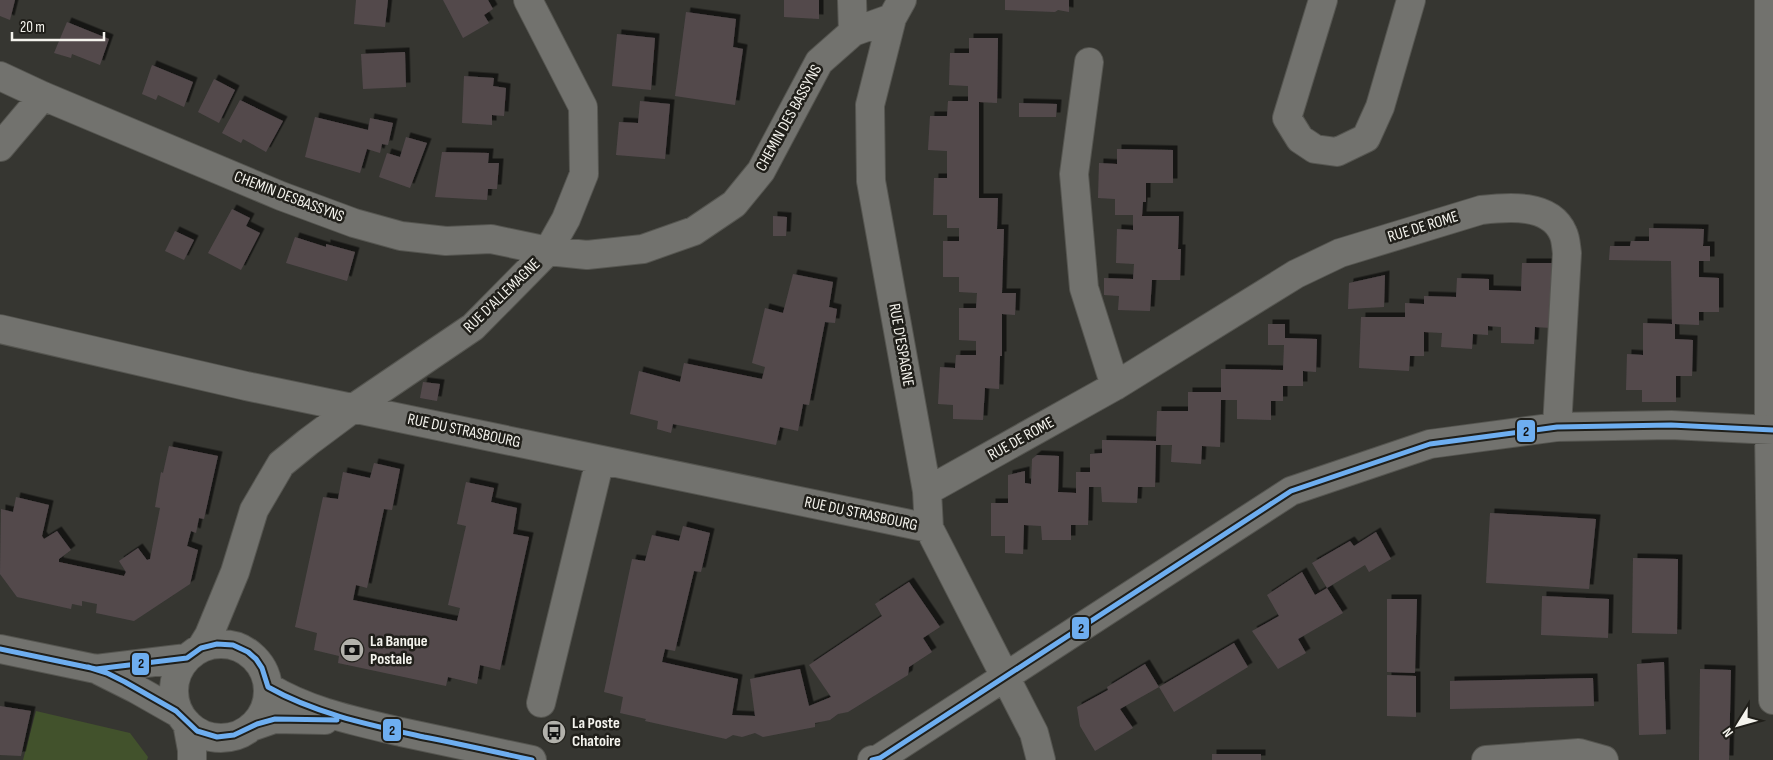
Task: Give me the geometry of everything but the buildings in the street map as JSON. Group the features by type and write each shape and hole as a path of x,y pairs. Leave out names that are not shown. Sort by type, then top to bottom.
{"street":[{"name":"RUE D'ALLEMAGNE","path":"194,653 209,635 235,572 254,510 281,464 355,407 473,327 548,251 566,219 584,174 583,107 528,0"},
{"path":"852,0 853,32"},
{"path":"1322,0 1288,118 1300,139 1315,149 1337,152 1366,138 1380,108 1411,0"},
{"path":"1768,0 1771,57 1773,700"},
{"name":"CHEMIN DES BASSYNS","path":"548,251 587,255 643,249 694,231 734,204 761,171 819,62 853,32 897,9"},
{"name":"RUE D'ESPAGNE","path":"897,9 870,105 871,181 927,492 929,528 1007,677 1034,733 1041,760"},
{"path":"1089,62 1074,174 1084,288 1115,386"},
{"name":"CHEMIN DESBASSYNS","path":"0,76 43,96 281,196 354,222 401,236 446,240 491,239 548,251"},
{"path":"0,147 43,96"},
{"name":"RUE DE ROME","path":"927,492 1115,386 1296,274 1340,253 1481,210 1502,208 1540,211 1556,222 1564,234 1567,253 1557,427"},
{"name":"RUE DU STRASBOURG","path":"0,330 246,386 355,407 929,528"},
{"path":"872,760 880,758 1007,677 1291,491 1430,444 1557,427 1670,424 1771,430"},
{"path":"542,703 600,460"},
{"name":"RUE D'ALLEMAGNE","path":"235,572 235,617 238,634 248,652"},
{"path":"96,669 194,653 217,644 233,645 248,652 262,668 268,687 264,709 259,719 232,742"},
{"path":"0,649 96,669 136,689 184,718 196,730 206,735 232,742 274,719 349,720"},
{"path":"192,760 192,750 184,718 176,703 174,691 175,679 194,653"},
{"path":"268,687 298,703 349,720 532,760"},
{"path":"1486,760 1579,753 1604,760"}],"green space":[{"path":"36,711 130,733 148,757 147,760 23,760"}],"transit line":[{"name":"2","path":"872,760 880,758 1291,491 1430,444 1557,427 1671,425 1773,430"},
{"name":"2","path":"0,649 96,669 187,658 201,648 217,644 233,645 248,652 256,659 262,668 268,687 305,705 344,718 384,728 532,760"},
{"name":"2","path":"88,667 107,673 125,682 176,711 197,731 217,737 234,735 257,724 275,719 337,720"}],"place":[{"name":"La Banque Postale","path":"352,650"},
{"name":"La Poste Chatoire","path":"554,732"}]}
